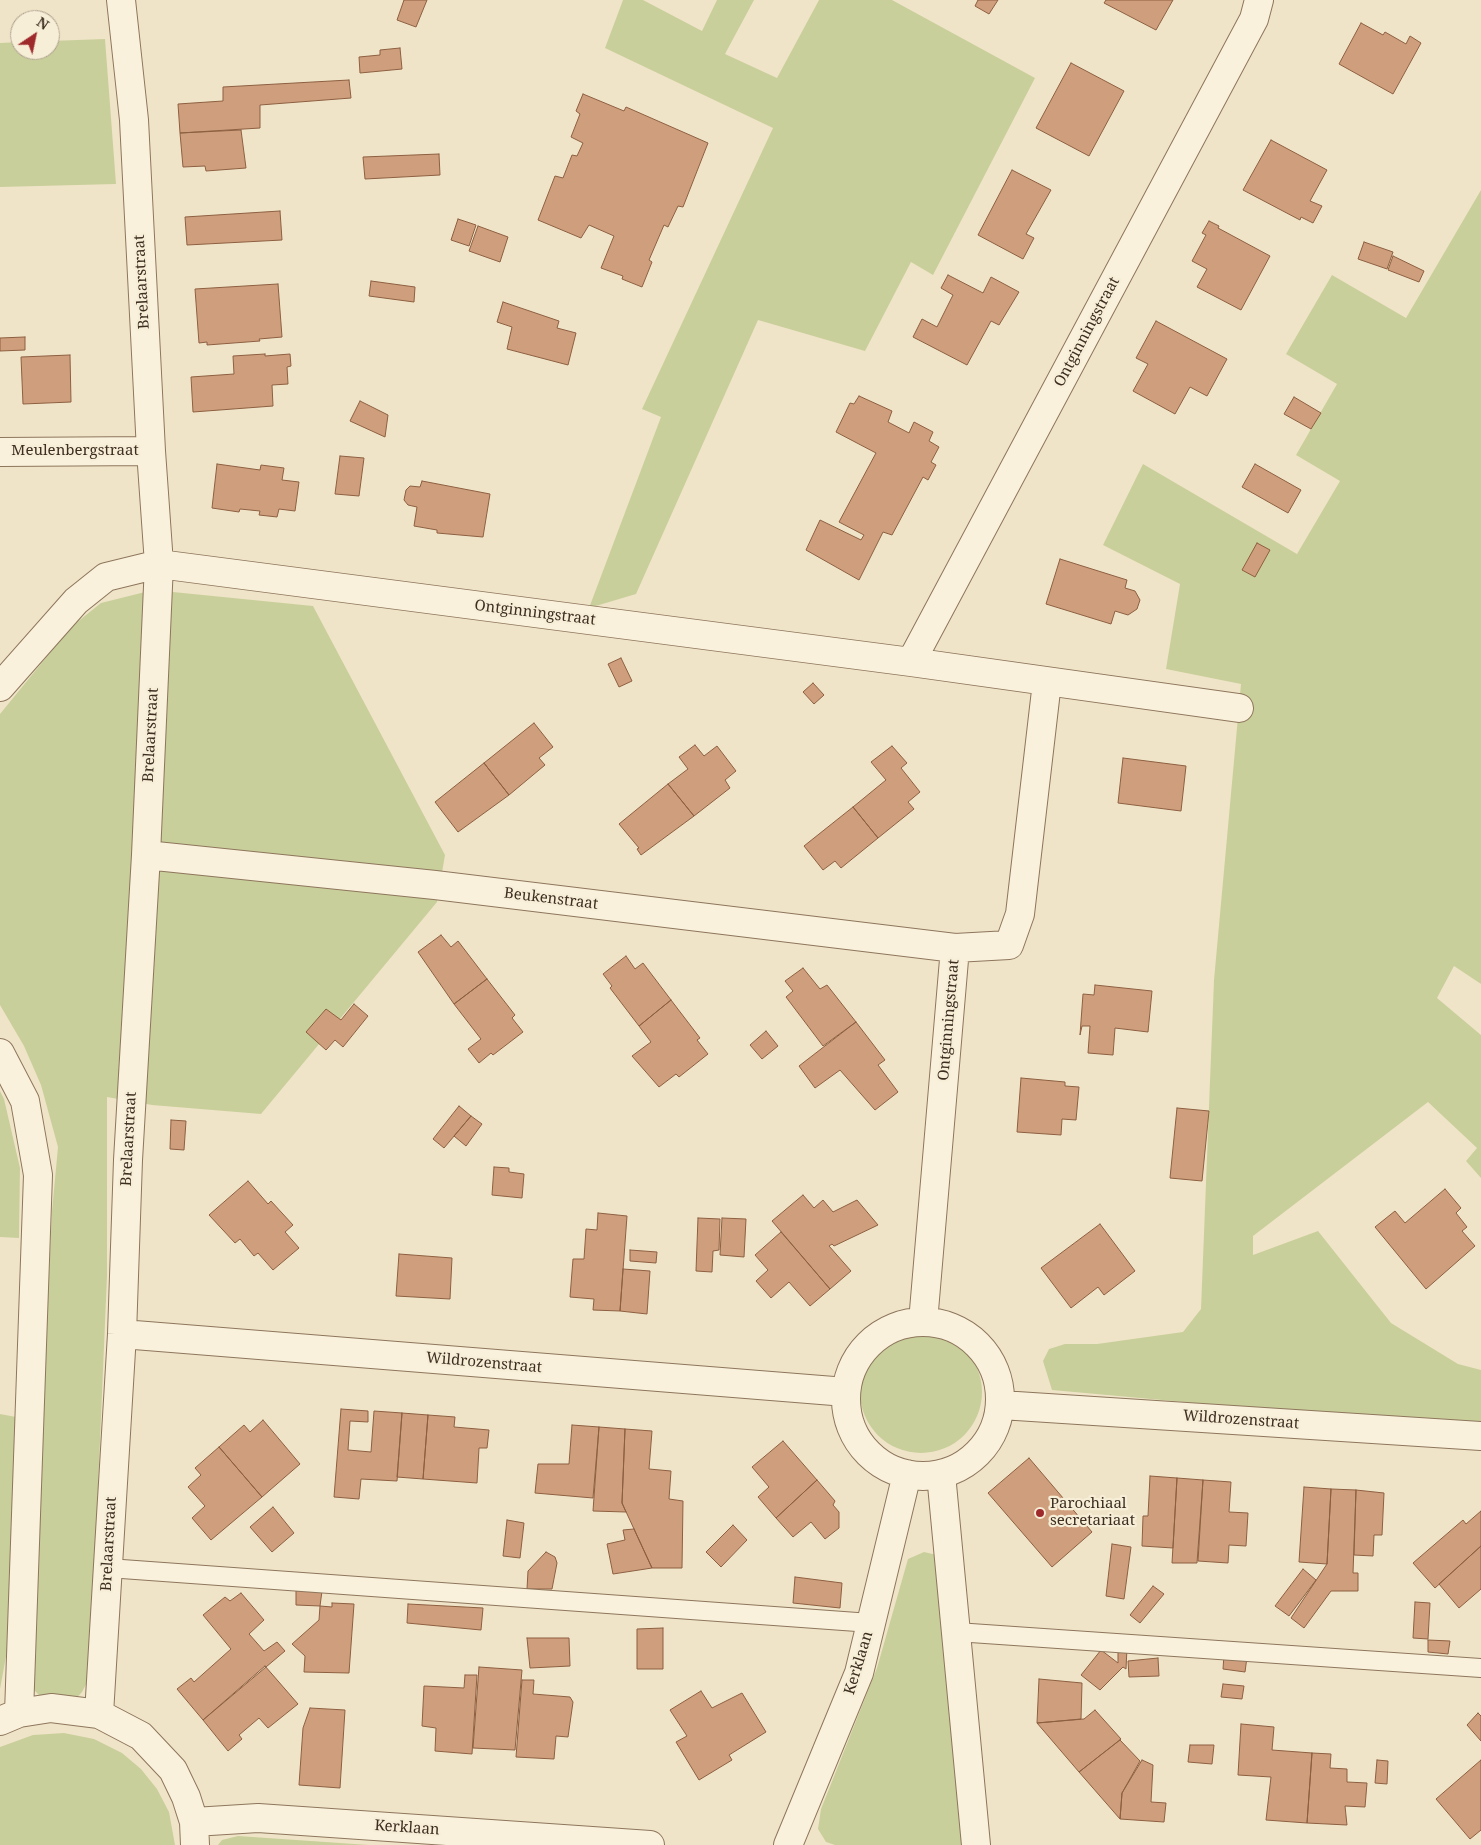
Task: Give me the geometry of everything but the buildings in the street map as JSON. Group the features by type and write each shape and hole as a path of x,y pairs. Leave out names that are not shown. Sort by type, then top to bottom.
{"street":[{"name":"Brelaarstraat","path":"99,1714 122,1334 128,1160 146,855 160,564 151,451 134,120 121,0"},
{"name":"Ontginningstraat","path":"911,662 1250,28 1259,0"},
{"name":"Meulenbergstraat","path":"0,452 151,451"},
{"name":"Ontginningstraat","path":"160,564 911,662 1239,708"},
{"path":"0,687 76,601 106,577 160,564"},
{"name":"Ontginningstraat","path":"923,1322 955,948 1009,945 1020,914 1047,682"},
{"name":"Beukenstraat","path":"146,855 435,885 955,948"},
{"path":"0,1053 25,1101 38,1175 10,1717 51,1708 99,1714 141,1736 173,1770 186,1797 194,1834"},
{"path":"923,1322 954,1328 980,1347 996,1374 1000,1405 991,1436 970,1461 941,1474 924,1476 907,1474 886,1467 868,1453 859,1441 847,1414 846,1392 850,1375 865,1348 892,1329 923,1322"},
{"name":"Wildrozenstraat","path":"122,1334 846,1392"},
{"name":"Wildrozenstraat","path":"1000,1405 1481,1436"},
{"name":"Kerklaan","path":"788,1845 858,1673 907,1474"},
{"path":"941,1474 976,1845"},
{"name":"Kerklaan","path":"194,1834 258,1818 650,1845"}],"lane":[{"path":"108,1568 871,1623"},
{"path":"956,1632 1481,1668"}],"green space":[{"path":"623,0 643,0 702,31 717,0 754,0 725,54 777,78 819,0 892,0 1035,78 933,275 911,262 865,351 758,320 636,594 589,608 661,417 642,409 773,128 605,48"},
{"path":"105,39 116,184 0,187 0,43 10,42 10,60 60,60 60,41"},
{"path":"1481,190 1481,984 1454,966 1437,998 1481,1035 1481,1178 1466,1161 1477,1148 1428,1102 1253,1236 1253,1255 1318,1231 1391,1323 1458,1364 1481,1370 1481,1429 1052,1390 1043,1361 1049,1349 1065,1344 1097,1344 1183,1332 1201,1309 1214,980 1241,684 1166,669 1180,584 1103,545 1143,464 1297,554 1340,481 1296,455 1337,384 1286,354 1332,275 1406,318"},
{"path":"153,590 313,606 445,855 437,902 261,1114 152,1105 107,1097 107,1276 90,1677 82,1692 73,1702 46,1702 35,1691 30,1681 52,1211 58,1147 41,1085 24,1046 0,1005 0,714 71,627 101,603"},
{"path":"0,1091 4,1099 20,1168 19,1238 0,1237"},
{"path":"921,1331 933,1332 944,1336 955,1341 964,1349 972,1358 977,1369 981,1380 981,1404 977,1415 972,1426 964,1435 955,1443 944,1448 933,1452 921,1453 909,1452 898,1448 887,1443 878,1435 870,1426 865,1415 861,1404 860,1392 861,1380 865,1369 870,1358 878,1349 887,1341 898,1336 909,1332"},
{"path":"0,1414 16,1417 12,1624 0,1689"},
{"path":"924,1552 937,1555 966,1845 835,1845 826,1842 818,1829 821,1809 877,1668 908,1559"},
{"path":"64,1733 94,1739 122,1753 141,1769 157,1789 169,1812 175,1845 0,1845 0,1747 33,1735"},
{"path":"238,1836 369,1845 218,1845 222,1840"}],"place":[{"name":"Parochiaal secretariaat","path":"1040,1513"}]}
